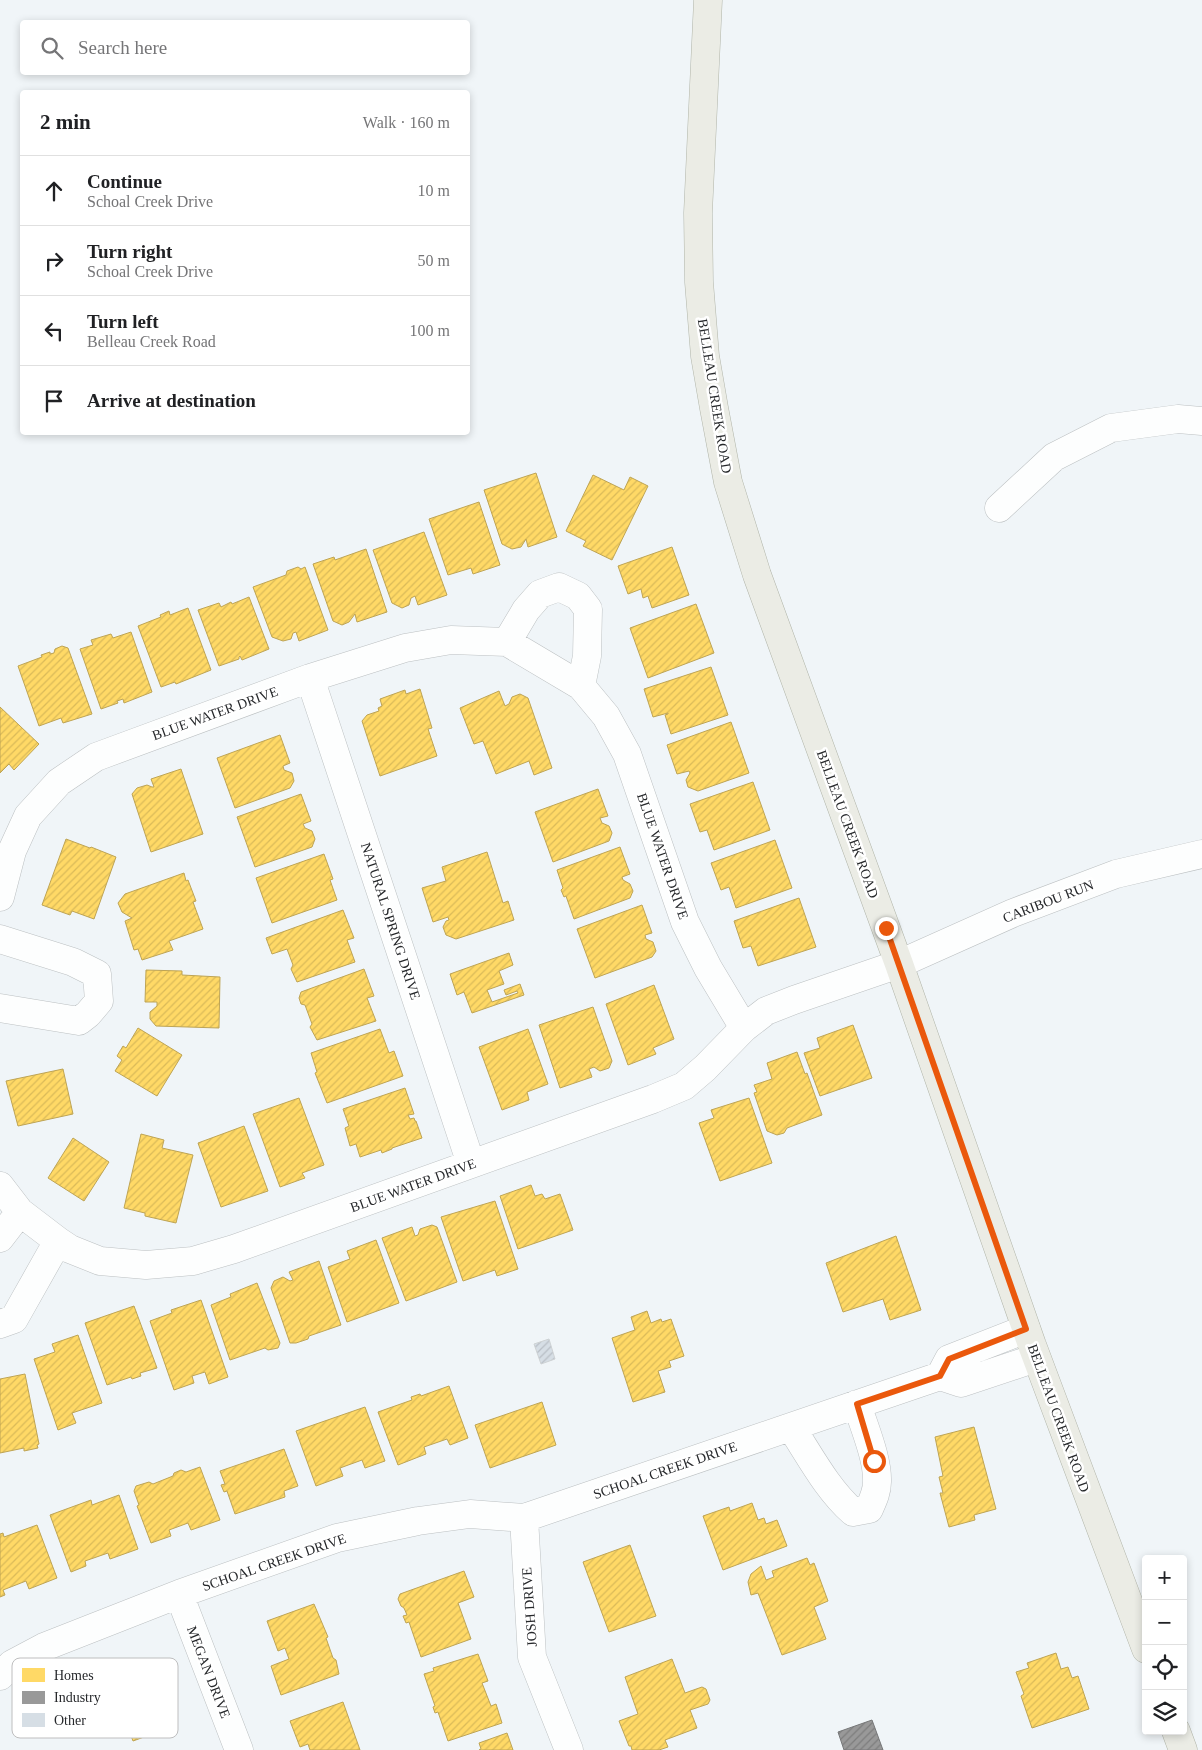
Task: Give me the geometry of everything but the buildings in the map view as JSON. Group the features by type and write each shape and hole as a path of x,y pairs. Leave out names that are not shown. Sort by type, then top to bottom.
{"main road":[{"name":"BELLEAU CREEK ROAD","path":"708,0 702,95 698,282 706,356 726,473 757,574 899,964 1036,1358 1144,1645"},
{"path":"1178,1735 1184,1750"}],"street":[{"path":"999,508 1054,457 1111,428 1178,419 1202,421"},
{"path":"507,642 526,610 540,594 559,587 578,596 588,609 587,656 581,686"},
{"name":"BLUE WATER DRIVE","path":"0,897 12,851 28,816 59,782 96,757 310,678 405,648 451,640 507,642 581,686 606,716 627,754 685,922 708,968 744,1028"},
{"name":"NATURAL SPRING DRIVE","path":"310,678 472,1164"},
{"name":"CARIBOU RUN","path":"899,964 1013,913 1116,874 1202,854"},
{"path":"0,939 73,962 96,974 99,1001 79,1021 0,1008"},
{"name":"BLUE WATER DRIVE","path":"0,1186 20,1212 58,1241 70,1249 100,1261 146,1265 193,1261 234,1249 653,1100 684,1086 705,1068 744,1028 766,1011 899,964"},
{"path":"0,1238 20,1212"},
{"path":"0,1324 14,1319 58,1241"},
{"path":"1026,1329 949,1359 940,1376 961,1383 1036,1358"},
{"name":"SCHOAL CREEK DRIVE","path":"23,1658 44,1646 179,1594 337,1538 418,1521 470,1514 524,1518 940,1376"},
{"path":"791,1427 842,1502 853,1512 869,1509 875,1497 877,1482 874,1461 857,1404"},
{"name":"JOSH DRIVE","path":"524,1518 532,1657 569,1750"},
{"name":"MEGAN DRIVE","path":"179,1594 239,1750"},
{"name":"SCHOAL CREEK DRIVE","path":"0,1676 12,1664"}],"route":[{"path":"874,1461 857,1404 940,1376 949,1359 1026,1329 886,928"}]}
